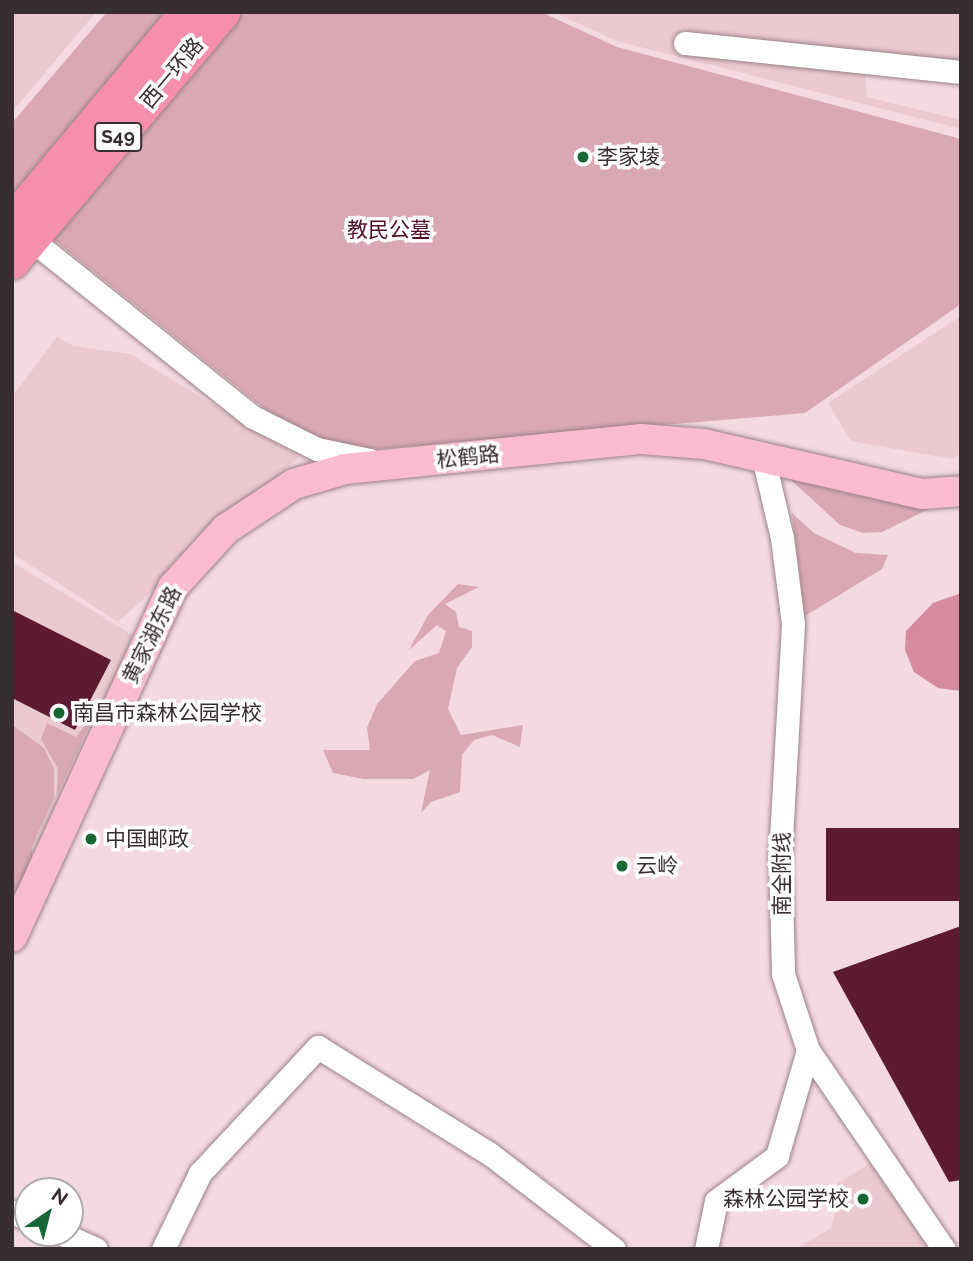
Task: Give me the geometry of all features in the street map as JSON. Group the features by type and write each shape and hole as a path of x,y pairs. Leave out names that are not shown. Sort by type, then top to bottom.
{"highway":[{"name":"西一环路","path":"12,220 187,12"},
{"name":"西一环路","path":"25,253 223,12"}],"main road":[{"name":"松鹤路","path":"412,463 641,439 763,457 922,494 961,491"},
{"name":"黄家湖东路","path":"12,937 173,587 226,529 294,484 345,469 412,463"}],"street":[{"path":"685,43 961,72"},
{"name":"松鹤路","path":"25,253 253,416 317,449 412,463"},
{"name":"南全附线","path":"763,457 782,538 793,624 780,856 783,974 808,1050 944,1249"},
{"path":"163,1249 201,1173 318,1047 490,1154 614,1249"},
{"path":"705,1249 716,1201 777,1156 808,1050"}],"shaded area":[{"path":"12,12 96,12 12,112"},
{"path":"553,12 961,12 961,62 863,51 867,97 961,120 961,129 617,41"},
{"path":"961,316 961,453 952,459 851,441 828,403"},
{"path":"57,337 73,346 130,354 299,457 118,622 12,553 12,397"},
{"name":"南昌市森林公园学校","path":"12,562 141,640 12,911"},
{"path":"961,593 961,691 938,688 914,672 905,650 906,631 933,603"},
{"name":"森林公园学校","path":"871,1163 928,1249 796,1249 831,1228 837,1207 825,1191"}],"green space":[{"path":"107,12 174,12 20,195 12,189 12,123"},
{"name":"教民公墓","path":"234,12 541,12 617,47 961,139 961,304 805,413 378,449 323,442 270,413 48,235"},
{"path":"779,469 943,502 882,532 863,533 840,525"},
{"path":"792,513 814,533 856,553 888,555 882,569 805,616"},
{"path":"458,584 479,587 445,604 456,612 459,627 472,631 472,647 457,668 448,709 461,735 523,725 520,747 492,735 474,740 462,755 460,792 431,802 421,813 430,770 413,779 364,779 333,773 323,750 370,750 367,728 377,704 415,661 439,653 446,631 437,625 409,650 428,615"},
{"path":"96,711 57,795 58,769 41,739 47,723 76,737"},
{"path":"12,725 44,748 54,769 54,798 32,846 32,866 12,898"}],"building":[{"path":"12,610 111,660 75,730 12,698"},
{"path":"826,828 961,828 961,901 826,901"},
{"path":"961,926 961,1180 949,1182 833,972"}],"place":[{"name":"李家堎","path":"583,157"},
{"name":"南昌市森林公园学校","path":"59,713"},
{"name":"中国邮政","path":"91,839"},
{"name":"云岭","path":"622,866"},
{"name":"森林公园学校","path":"863,1199"}]}
